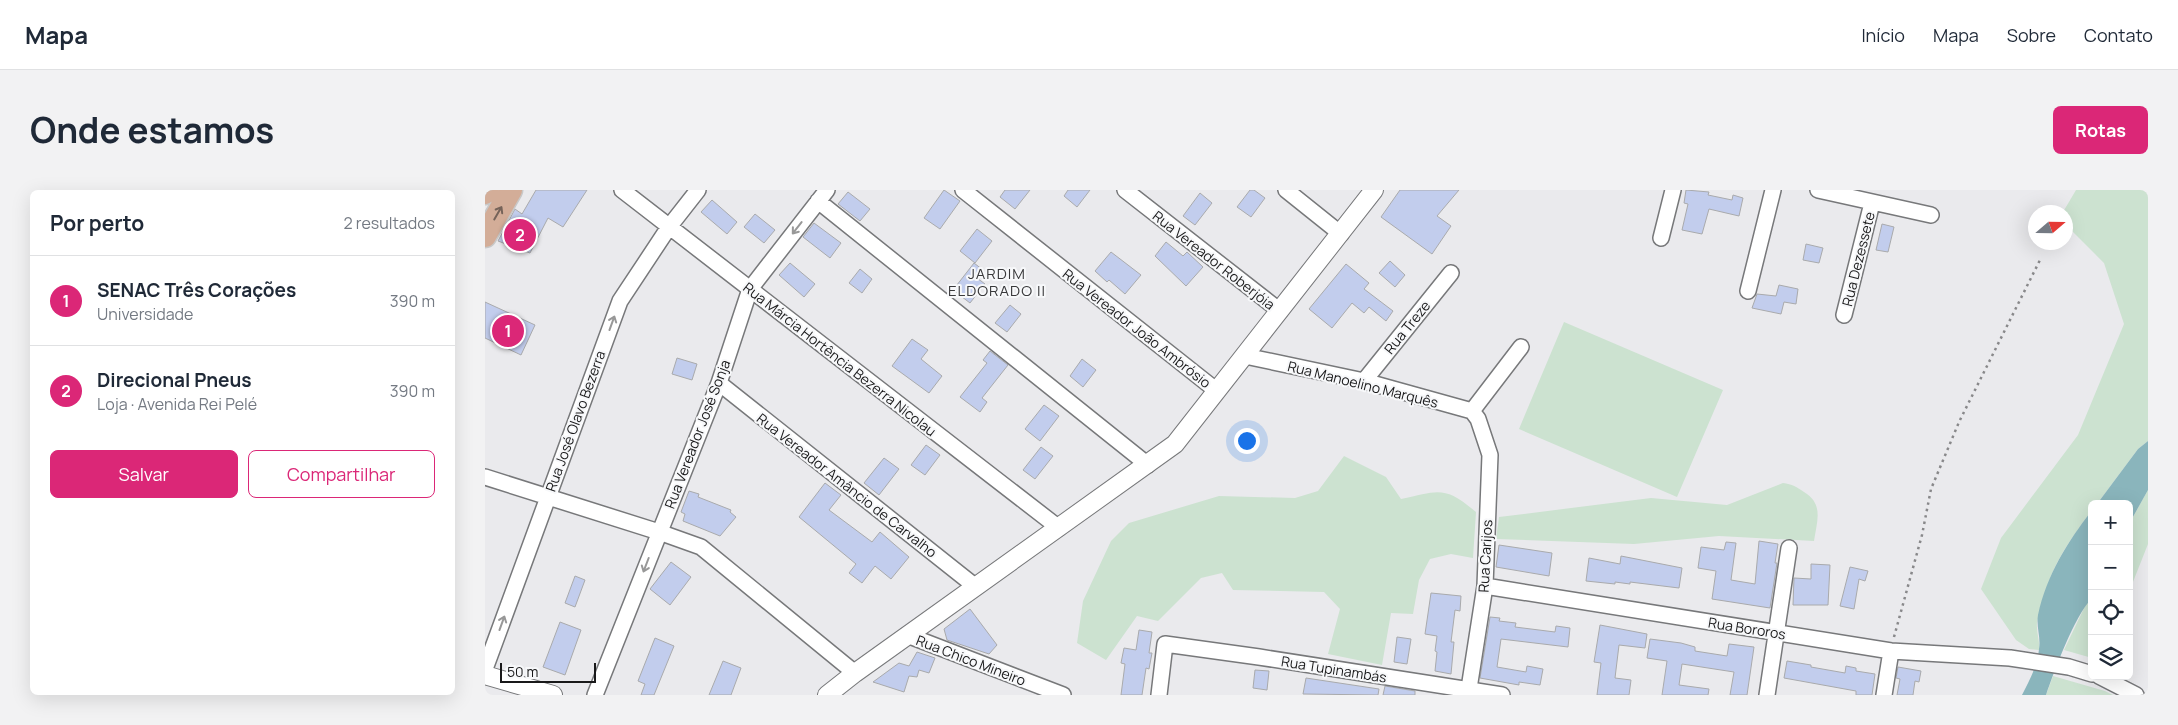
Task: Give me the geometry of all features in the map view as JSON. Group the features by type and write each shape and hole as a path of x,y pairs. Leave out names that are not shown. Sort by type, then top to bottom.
{"main road":[{"path":"485,236 511,190"}],"street":[{"name":"Rua Márcia Hortência Bezerra Nicolau","path":"622,190 1059,528"},
{"name":"Rua José Olavo Bezerra","path":"485,669 620,301 669,226 698,190"},
{"name":"Rua Vereador João Ambrósio","path":"963,190 1217,391"},
{"name":"Rua Vereador Roberjóia","path":"1125,190 1280,311"},
{"path":"1286,190 1341,234"},
{"path":"827,695 907,635 1175,444 1374,190"},
{"path":"1661,238 1673,190"},
{"path":"1748,291 1773,190"},
{"path":"1818,190 1931,215"},
{"path":"823,196 1148,465"},
{"name":"Rua Vereador José Sonja","path":"595,695 719,383 750,289 823,196"},
{"name":"Rua Dezessete","path":"1844,314 1872,203"},
{"name":"Rua Treze","path":"1364,381 1451,273"},
{"path":"1475,415 1521,347"},
{"name":"Rua Manoelino Marquês","path":"1245,356 1364,381 1475,415"},
{"name":"Rua Vereador Amâncio de Carvalho","path":"719,383 976,587"},
{"name":"Rua Carijos","path":"1469,693 1485,586 1490,455 1475,415"},
{"path":"485,477 701,547 855,673"},
{"path":"1767,695 1789,548"},
{"name":"Rua Bororos","path":"1485,586 1891,651 2010,658 2069,667 2088,673"},
{"name":"Rua Chico Mineiro","path":"907,635 1063,695"},
{"name":"Rua Tupinambás","path":"1159,695 1165,644 1259,657 1469,693 1502,695"},
{"path":"1884,695 1891,651"},
{"path":"485,676 553,695"},
{"path":"2107,680 2136,695"}],"path":[{"path":"1891,651 1931,489 1959,422 2041,258"}],"green space":[{"path":"2076,190 2148,190 2148,441 2138,449 2100,500 2088,500 2088,516 2060,556 2049,580 2037,625 2039,650 2029,649 2016,640 1981,589 2001,538 2078,435 2124,324 2104,263 2073,232 2073,205 2067,205"},
{"path":"1564,322 1723,390 1677,497 1519,429"},
{"path":"1344,456 1386,477 1401,499 1441,492 1456,497 1476,512 1473,558 1451,554 1430,559 1419,580 1413,614 1391,613 1382,665 1328,654 1340,609 1324,592 1233,590 1222,573 1201,578 1158,621 1137,616 1106,660 1077,643 1083,601 1111,541 1129,523 1219,496 1295,498 1318,491"},
{"path":"1783,483 1799,489 1814,502 1818,514 1814,541 1719,536 1634,544 1496,539 1499,517 1651,498 1727,505"},
{"path":"2148,490 2148,544 2133,582 2133,545 2133,517"},
{"path":"2088,602 2088,657 2064,650"},
{"path":"2053,676 2105,691 2113,695 2046,695"}],"water":[{"path":"2148,441 2148,490 2133,517 2133,500 2100,500 2138,449"},
{"path":"2088,516 2088,603 2072,630 2046,695 2022,695 2037,661 2039,645 2038,615 2042,600 2052,572"}],"building":[{"path":"536,190 587,190 563,227 548,218 530,253 498,241 515,209 522,214"},
{"path":"944,190 960,201 940,229 924,218"},
{"path":"1005,190 1030,190 1015,209 1000,197"},
{"path":"1068,190 1090,190 1077,207 1064,196"},
{"path":"1250,190 1254,190 1265,198 1251,217 1237,207"},
{"path":"1400,190 1459,190 1437,216 1451,226 1432,254 1381,217"},
{"path":"1686,190 1709,192 1708,195 1732,200 1733,195 1743,198 1739,216 1709,209 1702,234 1682,230 1688,204 1684,203"},
{"path":"848,192 870,209 860,221 838,204"},
{"path":"1200,193 1212,203 1195,225 1183,216"},
{"path":"712,200 737,222 727,234 701,212"},
{"path":"755,214 775,230 764,243 744,227"},
{"path":"814,223 841,243 830,258 803,237"},
{"path":"1882,224 1894,227 1888,252 1876,250"},
{"path":"977,229 992,241 975,263 960,251"},
{"path":"1166,242 1183,256 1187,252 1203,267 1186,286 1155,256"},
{"path":"1806,244 1823,248 1819,263 1803,260"},
{"path":"1111,252 1141,275 1125,294 1095,271"},
{"path":"1390,261 1405,275 1395,287 1379,273"},
{"path":"790,263 815,284 804,297 779,275"},
{"path":"974,263 983,270 977,278 985,284 970,303 953,290"},
{"path":"1346,264 1369,283 1364,289 1393,311 1386,321 1369,307 1364,313 1352,303 1332,328 1309,309"},
{"path":"860,269 872,279 862,293 849,283"},
{"path":"1779,285 1798,289 1796,304 1784,302 1781,314 1752,308 1757,294 1776,296"},
{"path":"485,302 535,325 521,355 485,338"},
{"path":"1010,305 1021,314 1007,332 995,323"},
{"path":"912,339 928,350 921,359 942,376 929,393 892,366"},
{"path":"990,351 1008,365 982,398 987,402 980,412 960,397 987,363 983,360"},
{"path":"677,358 697,364 692,380 672,374"},
{"path":"1082,359 1096,370 1083,387 1070,376"},
{"path":"1044,405 1059,416 1040,441 1025,429"},
{"path":"926,445 940,455 925,475 911,465"},
{"path":"1041,447 1053,456 1035,479 1023,470"},
{"path":"884,458 899,469 879,495 864,483"},
{"path":"825,483 841,495 829,510 872,542 880,532 909,557 891,579 875,566 862,583 849,573 856,564 799,517"},
{"path":"689,491 699,494 698,497 731,510 730,512 736,517 720,536 683,521 685,514 681,512"},
{"path":"1759,541 1778,544 1770,608 1712,599 1716,571 1698,568 1701,547 1724,550 1726,542 1736,543 1731,580 1755,584"},
{"path":"1499,545 1552,553 1549,576 1496,567"},
{"path":"1621,556 1682,568 1679,588 1630,582 1630,584 1615,582 1615,584 1586,581 1589,558 1620,564"},
{"path":"671,562 691,577 670,605 650,589"},
{"path":"1811,564 1830,565 1828,605 1793,605 1794,578 1811,579"},
{"path":"1850,567 1868,571 1865,581 1859,579 1854,609 1840,606"},
{"path":"575,576 585,580 575,607 565,603"},
{"path":"1431,593 1461,596 1460,611 1455,610 1451,642 1454,642 1451,674 1435,671 1437,636 1425,634"},
{"path":"970,609 997,645 989,654 947,640 944,629"},
{"path":"1490,617 1500,618 1499,621 1516,623 1515,627 1555,632 1556,626 1570,628 1568,647 1501,639 1497,667 1526,672 1527,666 1543,669 1540,685 1519,682 1519,685 1480,678"},
{"path":"560,622 581,630 565,675 543,667"},
{"path":"1600,625 1647,634 1645,648 1619,645 1615,678 1631,680 1629,695 1597,695 1601,663 1594,662"},
{"path":"1139,630 1152,632 1149,653 1152,653 1149,669 1146,668 1142,695 1121,695 1125,664 1121,663 1124,648 1136,650"},
{"path":"1397,637 1411,639 1407,664 1394,662"},
{"path":"655,638 674,646 654,695 641,695 645,684 638,681"},
{"path":"1650,639 1681,643 1695,647 1695,651 1727,656 1729,644 1754,647 1747,695 1730,695 1734,672 1682,664 1679,685 1709,689 1708,695 1662,695 1667,661 1647,658"},
{"path":"917,652 935,658 929,673 919,670 917,677 909,676 904,692 873,682 899,663 909,666"},
{"path":"723,661 741,668 731,695 709,695"},
{"path":"1787,661 1845,673 1846,666 1856,668 1856,671 1875,674 1872,695 1856,695 1856,691 1784,678"},
{"path":"1898,667 1921,671 1919,682 1915,681 1913,695 1897,695 1900,679 1896,678"},
{"path":"1255,670 1269,671 1267,690 1253,688"},
{"path":"1306,678 1379,689 1378,695 1303,694"},
{"path":"1385,686 1415,691 1415,695 1383,695"}],"place":[{"name":"Direcional Pneus","path":"520,235"},
{"name":"SENAC Três Corações","path":"508,331"}],"district":[{"name":"JARDIM ELDORADO II","path":"997,282"}]}
